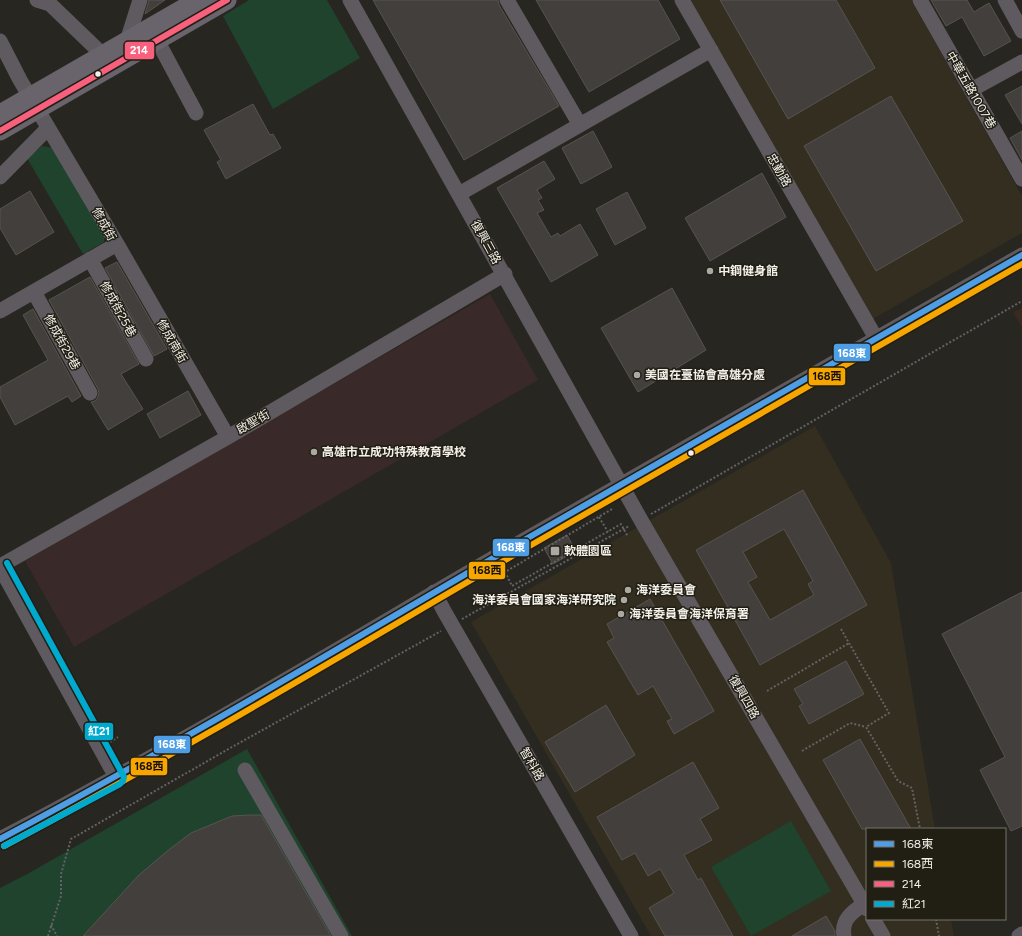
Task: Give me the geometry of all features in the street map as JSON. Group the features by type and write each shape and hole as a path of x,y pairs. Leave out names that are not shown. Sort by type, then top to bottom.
{"main road":[{"path":"0,131 34,103 103,55 198,0"},
{"path":"0,114 34,103 157,40 226,0"}],"street":[{"path":"37,0 50,4 103,55"},
{"path":"127,41 140,0"},
{"name":"復興三路","path":"350,0 622,484"},
{"path":"508,0 580,125"},
{"name":"忠勤路","path":"682,0 877,340"},
{"name":"中華五路1007巷","path":"920,0 1022,179"},
{"path":"1005,0 1022,31"},
{"path":"157,40 196,113"},
{"name":"修成街","path":"0,41 48,128 117,244 0,311"},
{"path":"459,194 711,50"},
{"path":"971,90 1022,62"},
{"path":"0,177 48,128"},
{"name":"修成南街","path":"117,244 228,437"},
{"path":"0,839 116,777 216,721 434,592 877,340 1022,255"},
{"name":"修成街25巷","path":"90,259 146,359"},
{"name":"啟聖街","path":"0,566 228,437 504,274"},
{"name":"修成街29巷","path":"34,292 90,393"},
{"name":"復興四路","path":"622,484 647,531 866,907"},
{"path":"0,566 116,777"},
{"name":"智科路","path":"434,592 631,936"},
{"path":"245,770 341,936"},
{"path":"844,936 845,922 851,913 866,907"},
{"path":"874,920 883,936"}],"path":[{"path":"663,508 1022,301"},
{"path":"612,509 505,572 512,586 621,524 628,537"},
{"path":"599,517 608,532"},
{"path":"474,613 624,529"},
{"path":"841,630 889,713 866,727"},
{"path":"48,936 61,896 61,874 71,839 232,747 436,634"},
{"path":"767,690 849,643"},
{"path":"802,750 850,723 866,727 898,781 912,788 920,828"},
{"path":"936,920 939,936"},
{"path":"51,925 57,936"}],"shaded area":[{"path":"690,0 911,0 1022,196 1022,233 871,320"},
{"name":"高雄市立成功特殊教育學校","path":"490,294 538,380 74,647 25,561"},
{"path":"1022,308 1022,328 1013,312"},
{"path":"815,426 891,563 935,828 866,828 866,920 951,920 954,936 651,936 471,622"}],"green space":[{"path":"249,0 327,0 360,58 273,109 223,16"},
{"path":"42,146 55,148 104,233 104,242 83,254 27,158"},
{"path":"247,749 352,936 0,936 0,888"},
{"path":"791,821 831,891 751,936 711,867"}],"building":[{"path":"149,0 165,0 145,14"},
{"path":"373,0 498,0 499,5 559,106 464,160"},
{"path":"536,0 658,0 680,39 589,92"},
{"path":"720,0 836,0 875,68 788,119"},
{"path":"931,0 967,0 974,12 989,3 1011,41 984,56 962,17 946,26"},
{"path":"1022,86 1022,124 1005,95"},
{"path":"891,96 963,221 876,271 804,146"},
{"path":"253,104 270,135 273,134 281,148 226,179 217,162 221,160 204,130"},
{"path":"593,131 612,167 581,184 562,148"},
{"path":"1022,131 1022,160 1010,138"},
{"path":"544,161 555,179 537,190 542,198 538,200 544,210 537,213 551,237 558,233 560,236 580,224 598,255 551,282 497,188"},
{"path":"762,173 786,217 710,261 685,218"},
{"path":"30,191 54,232 16,255 0,228 0,209"},
{"path":"627,192 646,228 615,245 596,209"},
{"path":"117,262 167,349 154,356 105,268"},
{"path":"90,277 139,364 121,374 143,409 108,430 91,402 95,401 98,397 98,389 49,300"},
{"path":"672,288 706,350 638,392 601,328"},
{"path":"33,309 81,396 72,402 68,396 15,425 0,397 0,387 48,360 23,315"},
{"path":"188,391 201,415 160,438 147,414"},
{"path":"803,490 867,605 760,665 696,550","holes":["784,529 813,581 808,584 814,595 770,620 748,582 757,577 743,552"]},
{"path":"567,535 576,551 553,564 544,548"},
{"path":"1022,592 1022,826 1011,831 980,770 1005,757 942,634"},
{"path":"650,599 714,711 674,734 667,721 672,719 653,686 638,695 607,642 614,638 607,624"},
{"path":"846,661 864,694 809,724 799,706 803,704 794,689"},
{"path":"606,705 635,755 575,792 545,742"},
{"path":"860,739 910,828 862,829 823,760"},
{"path":"693,762 719,808 700,819 712,840 684,855 698,880 701,878 733,936 665,936 649,908 674,893 660,869 648,876 635,853 622,860 597,817"},
{"path":"261,815 331,936 83,936 138,876 191,833 232,816"},
{"path":"826,916 835,931 835,936 792,936"}],"transit line":[{"name":"214","path":"0,131 227,0"},
{"name":"168東","path":"0,839 196,731 582,507 1022,255"},
{"name":"168西","path":"4,846 201,737 526,548 1022,264"},
{"name":"紅21","path":"4,846 120,784 124,777 7,563"}],"place":[{"name":"中鋼健身館","path":"710,271"},
{"name":"美國在臺協會高雄分處","path":"637,375"},
{"name":"高雄市立成功特殊教育學校","path":"314,452"},
{"name":"軟體園區","path":"555,551"},
{"name":"海洋委員會","path":"628,590"},
{"name":"海洋委員會國家海洋研究院","path":"624,600"},
{"name":"海洋委員會海洋保育署","path":"621,614"}]}
